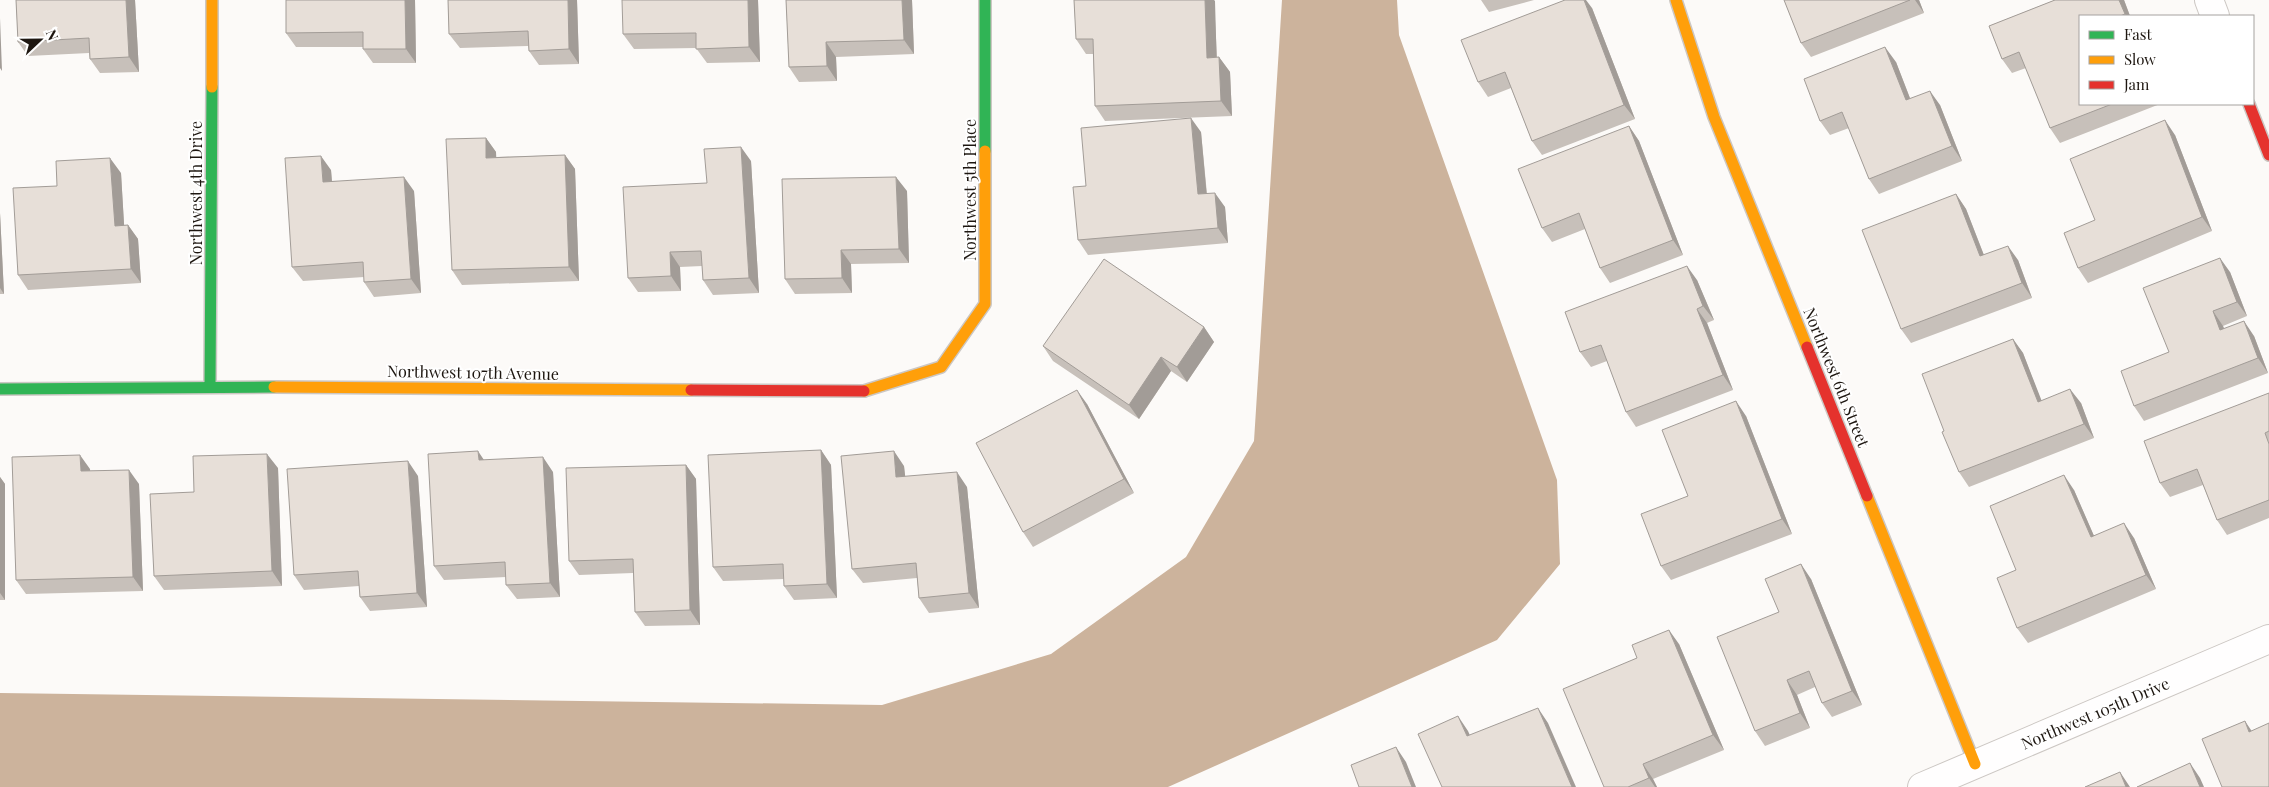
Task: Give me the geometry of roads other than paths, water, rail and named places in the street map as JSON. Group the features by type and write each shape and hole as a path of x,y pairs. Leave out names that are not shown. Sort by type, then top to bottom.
{"street":[{"name":"Northwest 4th Drive","path":"210,386 212,0"},
{"name":"Northwest 5th Place","path":"941,367 985,304 985,0"},
{"name":"Northwest 6th Street","path":"1676,0 1714,117 1975,764"},
{"path":"2209,0 2216,15"},
{"path":"2249,105 2269,155"},
{"name":"Northwest 107th Avenue","path":"0,389 210,386 861,392 941,367"},
{"name":"Northwest 105th Drive","path":"1922,787 2269,639"}]}
